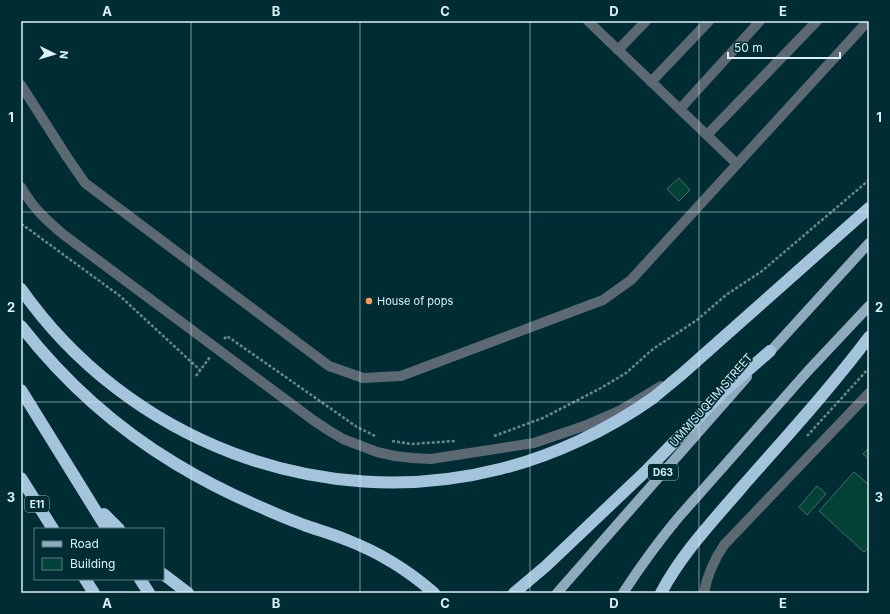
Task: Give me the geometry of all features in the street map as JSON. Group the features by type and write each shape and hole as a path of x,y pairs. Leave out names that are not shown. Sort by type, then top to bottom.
{"highway":[{"path":"21,289 49,325 90,367 130,398 160,418 212,445 239,456 295,472 324,477 381,482 439,480 468,476 500,469 530,460 555,451 622,418 653,398 682,374 869,208"},
{"path":"21,326 71,383"},
{"path":"661,593 669,578 704,531 814,405 869,336"},
{"path":"21,340 49,366 96,405 143,442 176,464 223,490 284,517 365,548 400,568 434,593"},
{"path":"514,593 546,566 647,470 723,392 770,351"},
{"path":"21,390 106,528"},
{"name":"E11","path":"21,478 52,528"},
{"path":"85,494 117,528"},
{"path":"164,575 188,593"},
{"path":"87,580 94,593"},
{"path":"141,580 149,593"}],"main road":[{"name":"UMM SUQEIM STREET","path":"557,593 770,351 869,243"},
{"path":"623,593 651,552 678,518 807,372 869,306"}],"street":[{"path":"589,21 737,164"},
{"path":"618,50 646,21"},
{"path":"652,82 709,21"},
{"path":"680,109 760,21"},
{"path":"707,135 817,21"},
{"path":"21,85 67,158 85,183 329,366 363,378 402,376 603,300 631,280 737,164 862,23"},
{"path":"21,188 33,206 53,226 313,420 349,441 377,452 395,456 431,459 534,443 584,426 620,410 682,374"},
{"path":"704,593 712,565 724,545 869,393"}],"path":[{"path":"493,436 544,418 601,388 626,372 653,349 697,320 726,295 762,271 869,180"},
{"path":"21,226 23,225 120,296 200,370"},
{"path":"196,376 227,336 357,427 375,437"},
{"path":"389,441 412,444 459,441"}],"building":[{"path":"679,178 690,190 679,201 667,189"},
{"path":"869,448 869,459 863,454"},
{"path":"854,472 869,485 869,547 864,552 819,511"},
{"path":"817,486 826,494 807,515 799,507"}],"place":[{"name":"House of pops","path":"369,301"}]}
